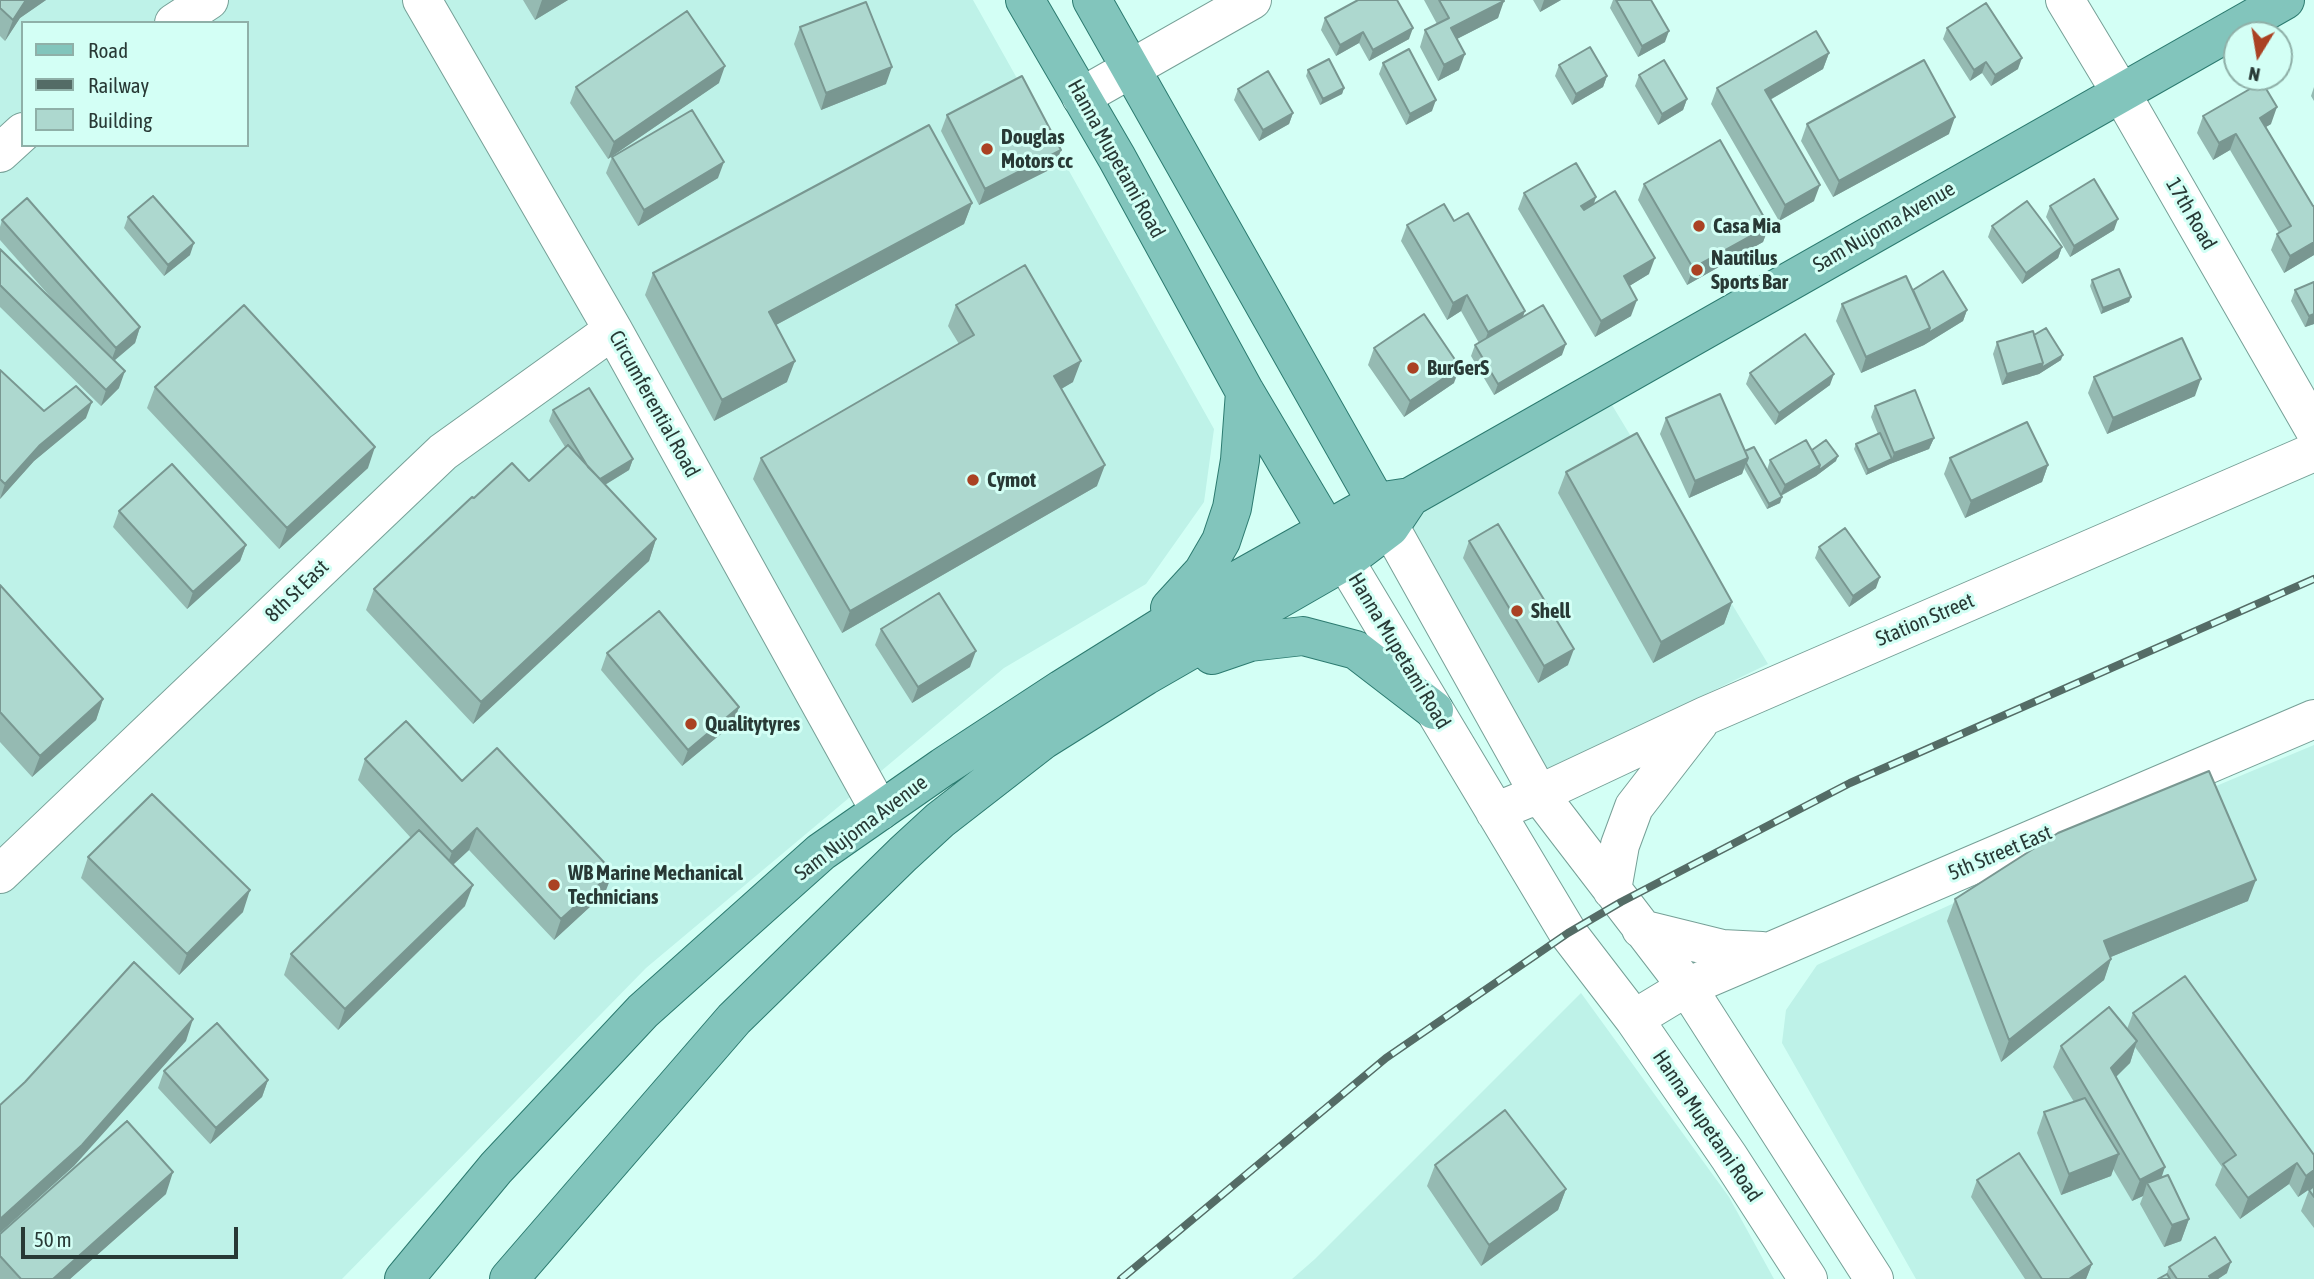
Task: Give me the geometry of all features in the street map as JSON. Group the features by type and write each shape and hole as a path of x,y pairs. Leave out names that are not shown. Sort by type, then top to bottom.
{"main road":[{"name":"Hanna Mupetami Road","path":"1025,0 1245,392 1336,546"},
{"path":"1092,0 1392,509"},
{"name":"Sam Nujoma Avenue","path":"404,1279 496,1168 643,1011 821,852 943,766 1143,658 1336,546 1392,509 2285,0"},
{"path":"1143,658 1203,572 1221,541 1232,508 1240,460 1245,392"},
{"path":"1143,658 1303,636 1356,650 1434,710"},
{"name":"Sam Nujoma Avenue","path":"509,1279 734,1019 902,854 940,820 1143,658"},
{"path":"880,811 895,820 901,831 904,842 902,854"}],"street":[{"path":"177,21 209,0"},
{"name":"Circumferential Road","path":"422,0 613,330 880,811"},
{"path":"1081,97 1252,0"},
{"name":"17th Road","path":"2065,0 2314,429"},
{"path":"0,153 21,134"},
{"name":"8th St East","path":"0,874 443,452 613,330"},
{"name":"Station Street","path":"1495,812 1705,716 2314,452"},
{"path":"1392,509 1539,794 1687,987 1874,1279"},
{"name":"Hanna Mupetami Road","path":"1336,546 1567,933 1634,1019 1729,1157 1808,1279"},
{"path":"1612,890 1620,845 1634,807 1705,716"},
{"name":"5th Street East","path":"1634,1019 1687,987 2314,719"},
{"path":"1641,929 1722,949 1771,951"}],"shaded area":[{"path":"0,0 973,0 1214,429 1204,502 1146,584 1004,668 646,968 342,1279 0,1279"},
{"path":"1612,405 1768,664 1545,772 1402,522"},
{"path":"2314,745 2314,1279 1916,1279 1782,1043 1786,1010 1817,965 2178,802"},
{"path":"1581,993 1729,1197 1774,1279 1292,1279 1315,1259"}],"building":[{"path":"0,0 26,0 13,20 0,8"},
{"path":"1358,0 1397,0 1413,28 1373,50 1363,32 1340,45 1325,18"},
{"path":"1439,0 1504,1 1451,28 1465,54 1444,65 1425,30 1449,18"},
{"path":"1616,0 1651,0 1669,31 1642,46"},
{"path":"866,2 892,67 826,93 800,27"},
{"path":"1986,3 2022,58 1995,75 1986,62 1974,70 1947,28"},
{"path":"687,11 725,66 614,142 576,87"},
{"path":"1816,31 1829,53 1765,90 1820,185 1785,205 1717,88"},
{"path":"1590,47 1607,76 1576,94 1559,65"},
{"path":"1409,49 1436,100 1410,114 1383,63"},
{"path":"1329,59 1344,88 1323,99 1308,70"},
{"path":"1664,60 1687,99 1662,114 1639,75"},
{"path":"1924,60 1955,117 1839,181 1807,124"},
{"path":"1268,71 1293,113 1263,130 1238,89"},
{"path":"1022,76 1061,150 985,189 947,115"},
{"path":"2246,91 2267,91 2277,107 2260,118 2314,206 2314,242 2290,256 2277,234 2291,226 2236,134 2219,143 2203,116"},
{"path":"692,110 724,162 644,210 612,157"},
{"path":"929,125 972,203 769,312 795,361 722,400 653,273"},
{"path":"1720,140 1769,226 1693,268 1644,184"},
{"path":"1576,163 1596,197 1581,206 1584,210 1615,191 1655,258 1624,276 1637,300 1601,321 1524,193"},
{"path":"2094,179 2118,219 2074,246 2050,206"},
{"path":"153,196 194,243 168,265 128,217"},
{"path":"27,198 140,327 116,348 2,220"},
{"path":"2027,201 2062,247 2026,273 1992,226"},
{"path":"1444,204 1454,221 1468,213 1525,311 1488,332 1467,295 1453,303 1407,225"},
{"path":"0,249 125,371 106,390 0,285"},
{"path":"1025,265 1081,361 1054,376 1105,465 850,611 761,458 974,335 956,305"},
{"path":"2119,269 2131,297 2103,308 2092,280"},
{"path":"1943,271 1967,310 1928,333 1930,328 1913,290"},
{"path":"1906,276 1930,328 1866,357 1842,304"},
{"path":"2314,282 2314,314 2309,316 2295,290"},
{"path":"244,305 375,447 287,528 155,387"},
{"path":"1543,305 1566,344 1498,384 1475,345"},
{"path":"1424,314 1460,367 1410,401 1374,348"},
{"path":"2046,328 2063,355 2041,368 2043,363 2034,335"},
{"path":"2033,331 2043,363 2007,374 1997,342"},
{"path":"1805,334 1834,374 1779,413 1750,373"},
{"path":"2182,338 2201,379 2113,418 2094,377"},
{"path":"0,370 44,411 76,386 92,402 40,445 5,484 0,479"},
{"path":"589,388 633,459 600,479 588,467 553,410"},
{"path":"1915,390 1934,438 1894,453 1875,406"},
{"path":"1720,394 1748,458 1695,481 1666,418"},
{"path":"2027,422 2048,465 1971,501 1950,458"},
{"path":"1637,433 1732,602 1661,642 1566,472"},
{"path":"1880,433 1892,459 1868,470 1856,444"},
{"path":"1806,440 1820,465 1785,485 1770,460"},
{"path":"1826,440 1838,456 1818,471 1820,465 1812,450"},
{"path":"568,445 656,539 481,702 374,589 512,463 529,481"},
{"path":"1754,447 1782,497 1769,504 1746,463 1748,458 1745,451"},
{"path":"172,464 246,545 193,592 119,511"},
{"path":"1498,524 1574,649 1544,666 1469,541"},
{"path":"1845,528 1880,577 1853,596 1819,547"},
{"path":"0,585 103,699 40,756 0,712"},
{"path":"939,593 976,651 918,687 881,629"},
{"path":"659,611 739,707 688,750 607,653"},
{"path":"406,721 462,781 497,748 613,872 561,919 477,828 452,852 365,759"},
{"path":"2209,771 2256,880 2104,941 2111,959 2009,1040 1955,899 2058,833"},
{"path":"152,794 250,890 187,954 88,857"},
{"path":"419,830 473,885 345,1009 291,954"},
{"path":"134,962 193,1019 82,1145 0,1219 0,1105 25,1082"},
{"path":"2185,976 2314,1155 2314,1170 2306,1176 2297,1163 2248,1198 2223,1164 2236,1155 2133,1013"},
{"path":"2109,1007 2137,1041 2111,1068 2165,1167 2140,1180 2061,1046"},
{"path":"217,1023 268,1080 216,1128 164,1071"},
{"path":"2085,1098 2119,1154 2069,1174 2044,1112"},
{"path":"1505,1110 1566,1189 1489,1245 1435,1165"},
{"path":"127,1121 173,1172 53,1279 21,1279 0,1256 0,1234"},
{"path":"2019,1153 2092,1264 2069,1279 2042,1279 1977,1180"},
{"path":"2168,1175 2189,1219 2172,1225 2147,1183"},
{"path":"2215,1237 2231,1262 2209,1276 2211,1279 2177,1279 2169,1267"}],"railway":[{"path":"1121,1279 1386,1058 1568,933 1621,902 1850,783 2314,579"}],"place":[{"name":"Douglas Motors cc","path":"987,149"},
{"name":"Casa Mia","path":"1699,226"},
{"name":"Nautilus Sports Bar","path":"1697,270"},
{"name":"BurGerS","path":"1413,368"},
{"name":"Cymot","path":"973,480"},
{"name":"Shell","path":"1517,611"},
{"name":"Qualitytyres","path":"691,724"},
{"name":"WB Marine Mechanical Technicians","path":"554,885"}]}
